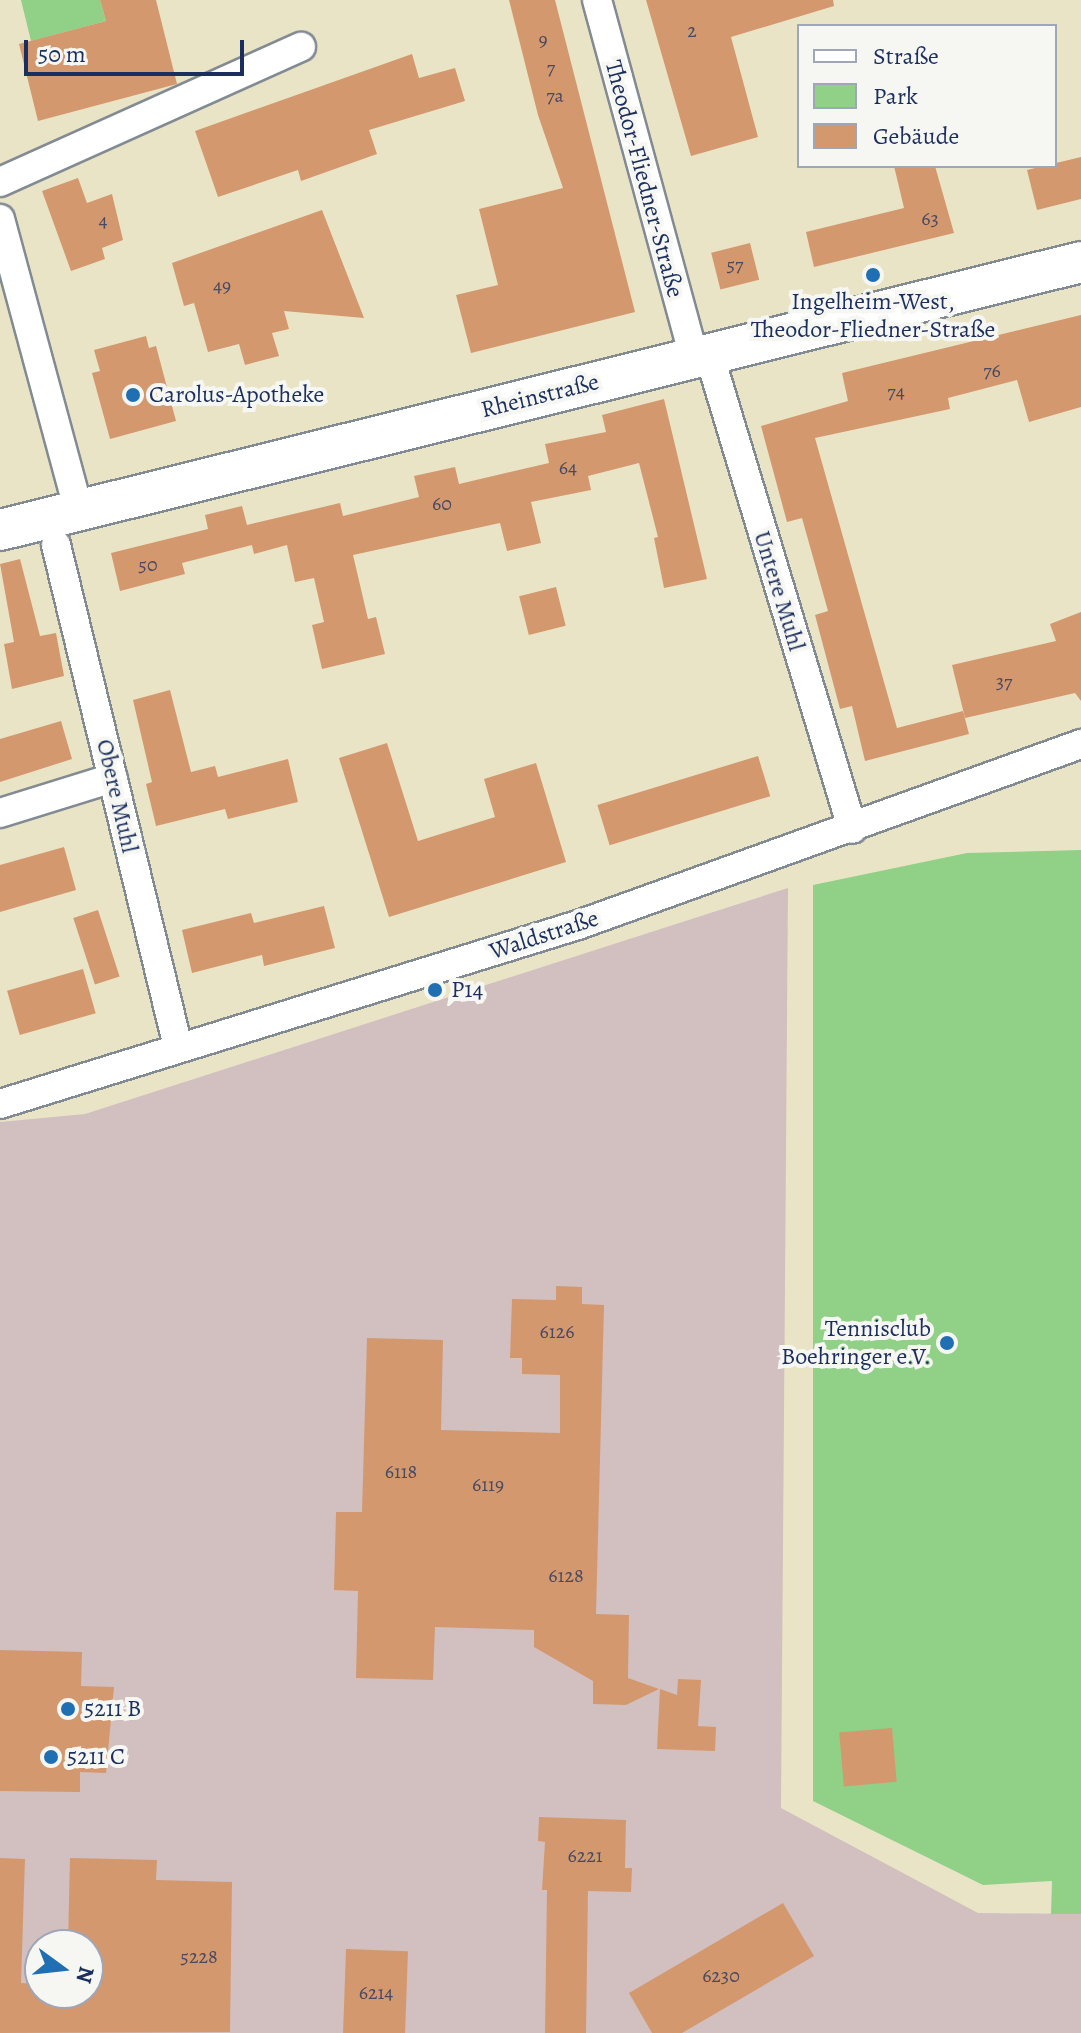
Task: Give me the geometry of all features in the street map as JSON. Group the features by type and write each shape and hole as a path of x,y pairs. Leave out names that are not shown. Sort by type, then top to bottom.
{"main road":[{"name":"Rheinstraße","path":"0,530 1081,262"}],"street":[{"name":"Theodor-Fliedner-Straße","path":"597,0 701,356"},
{"path":"0,182 301,47"},
{"path":"0,219 79,511"},
{"name":"Untere Muhl","path":"701,356 852,829"},
{"name":"Obere Muhl","path":"56,545 178,1047"},
{"name":"Waldstraße","path":"0,1104 578,925 852,829 1081,744"},
{"path":"0,813 113,778"}],"shaded area":[{"path":"788,888 781,1808 978,1913 1081,1914 1081,2033 0,2033 0,1122 85,1114"}],"green space":[{"path":"21,0 100,0 106,21 31,41"},
{"name":"Tennisclub Boehringer e.V.","path":"1081,850 1081,1914 1051,1914 1052,1881 983,1885 813,1801 813,885 967,853"}],"building":[{"path":"100,0 156,0 177,84 38,121 19,44 106,21"},
{"path":"509,0 555,0 635,312 471,353 456,295 498,285 479,209 563,188 538,115"},
{"path":"646,0 833,0 834,6 731,37 758,137 691,156"},
{"path":"412,54 419,78 455,68 465,101 369,130 377,154 301,181 298,170 218,197 195,131"},
{"path":"1081,157 1081,199 1037,210 1027,170 1057,168 1057,163"},
{"path":"894,168 936,168 954,233 814,267 806,232 904,208"},
{"path":"78,178 87,203 112,194 123,240 102,248 105,259 71,271 42,191"},
{"path":"322,210 364,318 284,311 289,329 272,333 279,356 245,365 239,344 208,352 194,303 184,306 172,263"},
{"path":"750,243 759,280 720,290 711,253"},
{"path":"1081,315 1081,407 1029,422 1017,380 948,398 950,409 815,438 897,728 963,711 969,734 865,761 852,706 840,709 815,615 828,611 802,518 787,522 761,426 848,401 842,373"},
{"name":"Carolus-Apotheke","path":"146,336 149,348 156,346 176,421 110,439 92,373 100,371 94,350"},
{"path":"664,399 707,579 664,588 654,538 658,537 639,463 588,476 591,490 531,502 541,543 507,551 500,523 353,555 368,619 376,617 385,654 322,669 312,625 324,622 314,578 295,582 287,545 254,554 252,545 182,563 185,574 120,591 111,553 208,529 205,515 242,506 247,525 340,503 343,516 419,497 414,476 455,467 459,484 549,463 545,444 606,432 602,415"},
{"path":"20,559 40,636 56,633 64,676 12,689 4,644 14,642 0,564"},
{"path":"556,587 566,626 529,635 519,596"},
{"path":"1081,612 1081,701 1075,693 965,718 952,665 1056,641 1050,624"},
{"path":"170,690 191,772 215,766 218,777 288,759 298,802 228,819 225,809 156,826 146,784 152,782 133,700"},
{"path":"61,721 72,759 0,782 0,739"},
{"path":"387,743 418,841 495,817 484,779 536,763 566,862 389,917 339,758"},
{"path":"758,756 770,796 610,845 597,805"},
{"path":"64,847 76,890 0,912 0,865"},
{"path":"324,906 335,948 264,966 262,955 192,973 182,930 251,913 254,923"},
{"path":"98,910 120,977 95,985 73,918"},
{"path":"83,969 96,1013 20,1035 7,991"},
{"path":"556,1286 582,1287 582,1304 604,1305 596,1614 629,1615 628,1678 659,1689 626,1705 593,1704 593,1681 534,1647 534,1630 435,1627 433,1680 356,1678 358,1591 334,1590 336,1512 362,1512 367,1338 443,1340 441,1430 560,1433 560,1375 522,1374 522,1358 510,1358 512,1299 556,1300"},
{"path":"0,1650 82,1652 81,1686 114,1687 106,1773 80,1772 80,1792 0,1791"},
{"path":"678,1679 701,1680 698,1726 716,1727 715,1751 657,1749 660,1689 677,1695"},
{"path":"892,1728 897,1782 844,1786 839,1733"},
{"path":"539,1817 626,1820 625,1868 632,1868 631,1892 588,1891 586,2033 545,2033 547,1890 542,1890 545,1842 538,1841"},
{"path":"0,1858 25,1859 21,1983 24,1983 24,2009 104,2009 104,1929 68,1929 70,1858 157,1860 156,1880 232,1882 230,2032 0,2033"},
{"path":"783,1903 814,1956 682,2033 652,2033 629,1993"},
{"path":"346,1949 408,1951 405,2033 343,2033"}],"place":[{"name":"Ingelheim-West, Theodor-Fliedner-Straße","path":"873,275"},
{"name":"Carolus-Apotheke","path":"133,395"},
{"name":"P14","path":"435,990"},
{"name":"Tennisclub Boehringer e.V.","path":"947,1343"},
{"name":"5211 B","path":"68,1709"},
{"name":"5211 C","path":"51,1757"}]}
